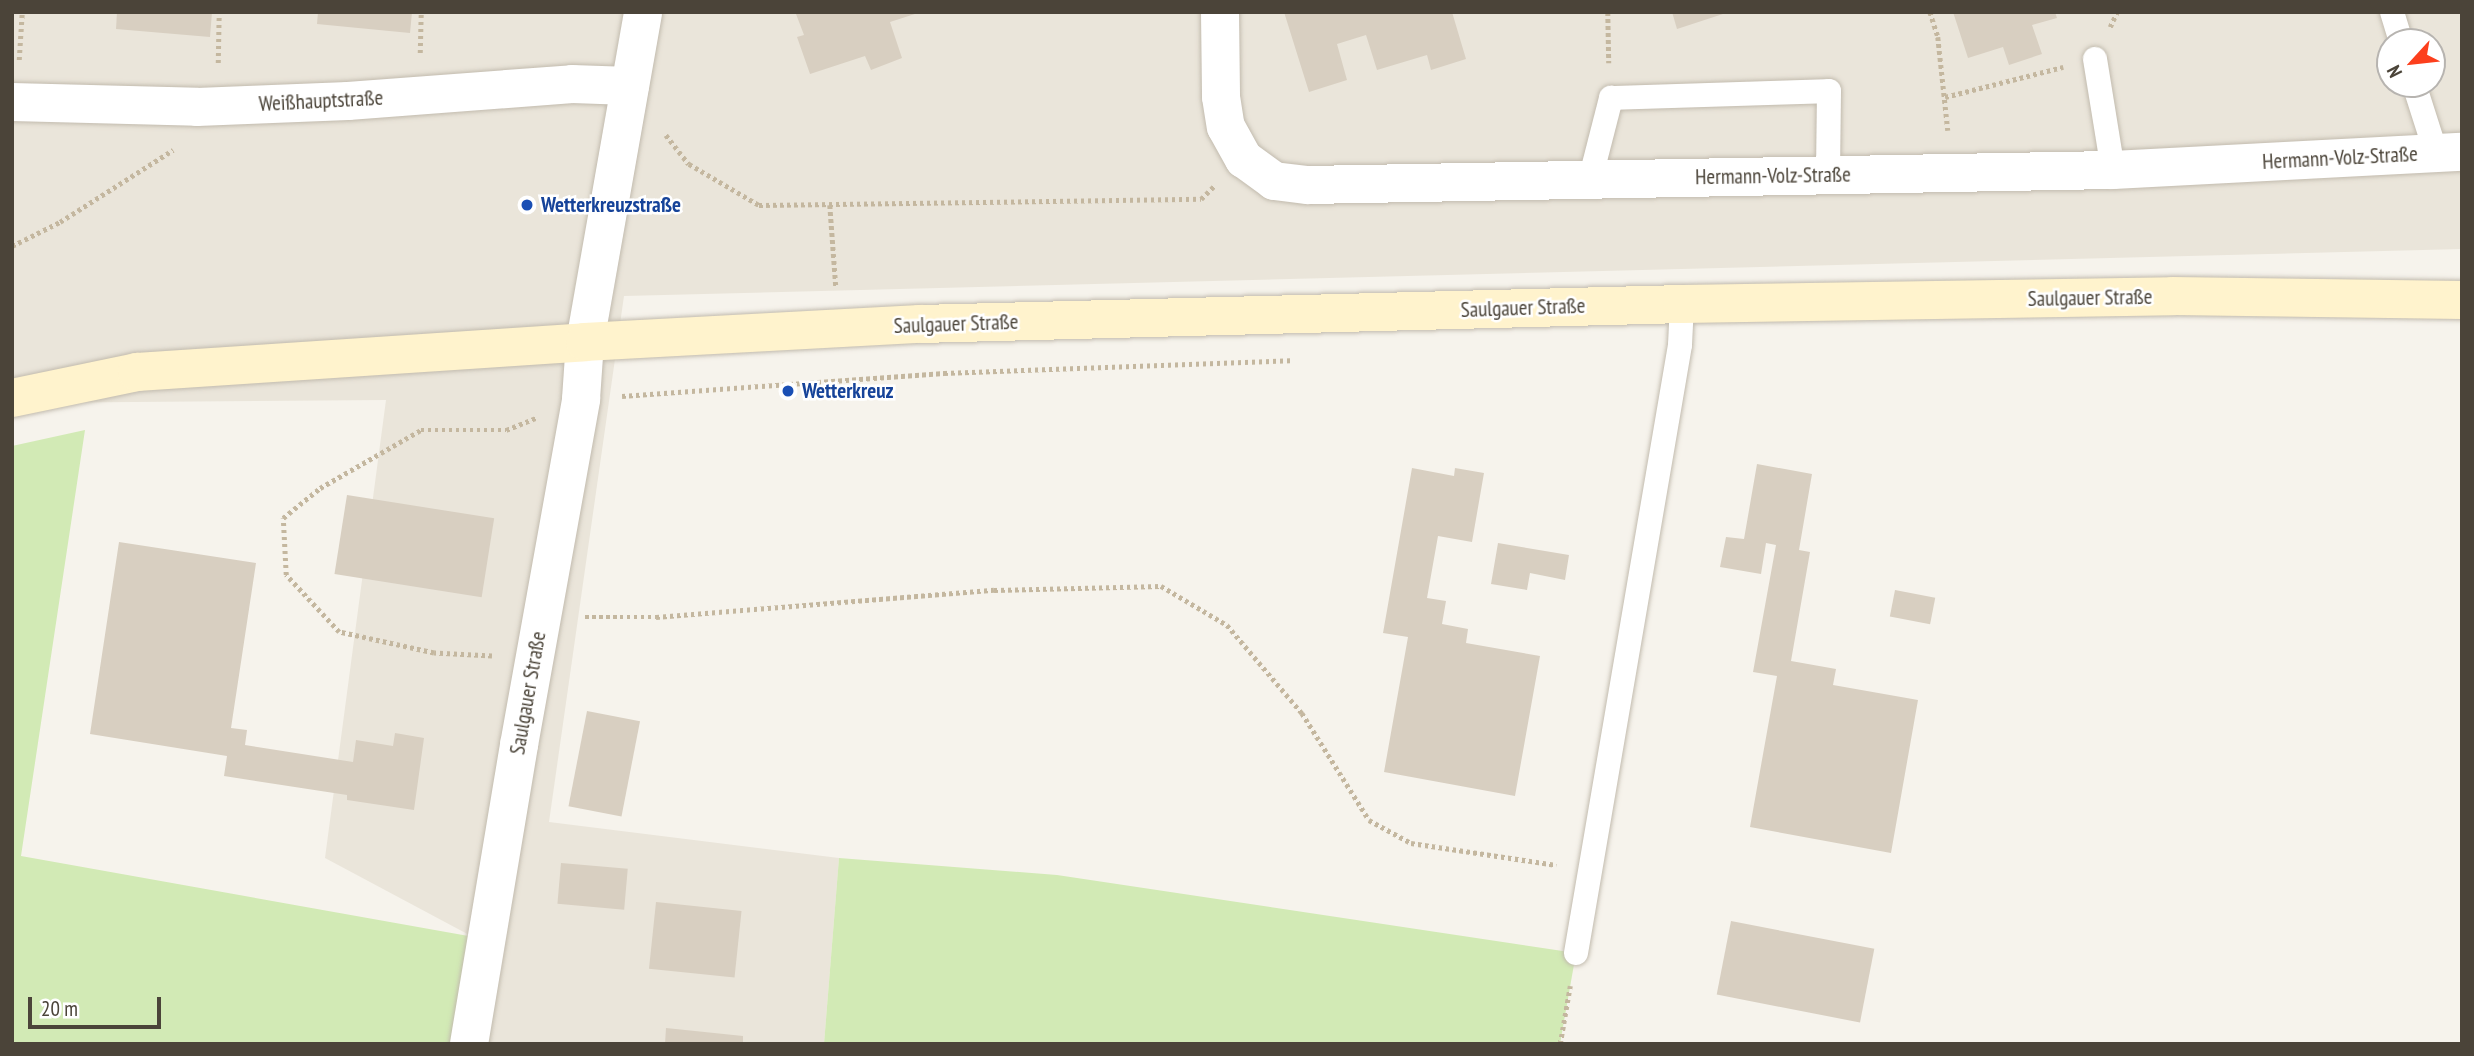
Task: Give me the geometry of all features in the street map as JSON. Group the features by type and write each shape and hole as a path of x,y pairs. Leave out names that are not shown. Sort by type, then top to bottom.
{"main road":[{"name":"Saulgauer Straße","path":"12,398 137,372 585,342 919,324 1682,304 2173,296 2462,300"}],"street":[{"path":"585,342 643,12"},
{"name":"Hermann-Volz-Straße","path":"1220,12 1222,107 1226,127 1244,159 1274,181 1308,185 2113,170 2449,152"},
{"name":"Weißhauptstraße","path":"12,102 207,106 348,101 572,84 630,86"},
{"name":"Saulgauer Straße","path":"469,1044 581,399 585,342"}],"lane":[{"path":"2095,59 2113,170"},
{"path":"1590,180 1611,98 1829,91 1828,175"},
{"path":"2421,98 2449,152"},
{"path":"1576,953 1680,345 1682,304"}],"path":[{"path":"12,246 60,222 176,148 207,106 219,12"},
{"path":"1608,12 1611,98"},
{"path":"1930,12 1938,37 1953,173"},
{"path":"1945,97 2095,59"},
{"path":"630,86 689,164 759,205 1201,199 1244,159"},
{"path":"534,658 434,653 339,632 286,575 283,518 320,488 421,429 506,430 581,399 944,373 1305,360"},
{"path":"542,618 656,617 994,590 1161,586 1227,625 1302,713 1369,820 1411,842 1590,870"},
{"path":"1560,1044 1576,953"}],"shaded area":[{"path":"12,12 2462,12 2462,249 624,296 549,822 839,858 824,1044 456,1044 473,937 325,858 386,400 12,403"}],"green space":[{"path":"85,430 21,856 474,937 456,1044 12,1044 12,446"},
{"path":"839,858 1057,875 1576,953 1560,1044 824,1044"}],"building":[{"path":"117,12 212,12 210,37 116,29"},
{"path":"318,12 412,12 410,33 317,24"},
{"path":"1284,12 1452,12 1466,59 1431,70 1427,55 1377,70 1366,35 1337,44 1347,80 1309,92"},
{"path":"1672,12 1726,12 1726,13 1677,29"},
{"path":"1953,12 2055,12 2057,18 2032,25 2042,54 2009,65 2003,47 1968,58"},
{"path":"918,13 890,22 902,58 871,70 865,56 810,74 797,37 804,35 796,14"},
{"path":"1757,464 1812,474 1799,550 1810,552 1791,661 1836,669 1833,685 1918,700 1891,853 1750,827 1777,676 1753,672 1776,545 1766,543 1761,574 1720,567 1726,537 1744,539"},
{"path":"1412,468 1454,476 1455,468 1484,473 1472,542 1438,536 1427,598 1446,601 1442,624 1468,629 1466,643 1540,656 1515,796 1384,772 1408,637 1383,633"},
{"path":"347,495 494,518 482,597 334,574"},
{"path":"119,542 256,563 231,728 247,730 245,745 353,762 356,740 393,746 395,733 424,738 414,810 347,800 347,795 224,776 227,756 90,734"},
{"path":"1498,543 1569,555 1565,580 1530,573 1527,590 1491,584"},
{"path":"1895,590 1935,598 1930,624 1890,617"},
{"path":"587,711 640,721 621,817 568,806"},
{"path":"561,863 628,869 624,910 557,904"},
{"path":"656,902 742,911 735,978 649,969"},
{"path":"1731,921 1874,949 1860,1022 1717,995"},
{"path":"666,1028 743,1036 743,1044 665,1044"}],"place":[{"name":"Wetterkreuzstraße","path":"527,205"},
{"name":"Wetterkreuz","path":"788,391"}]}
